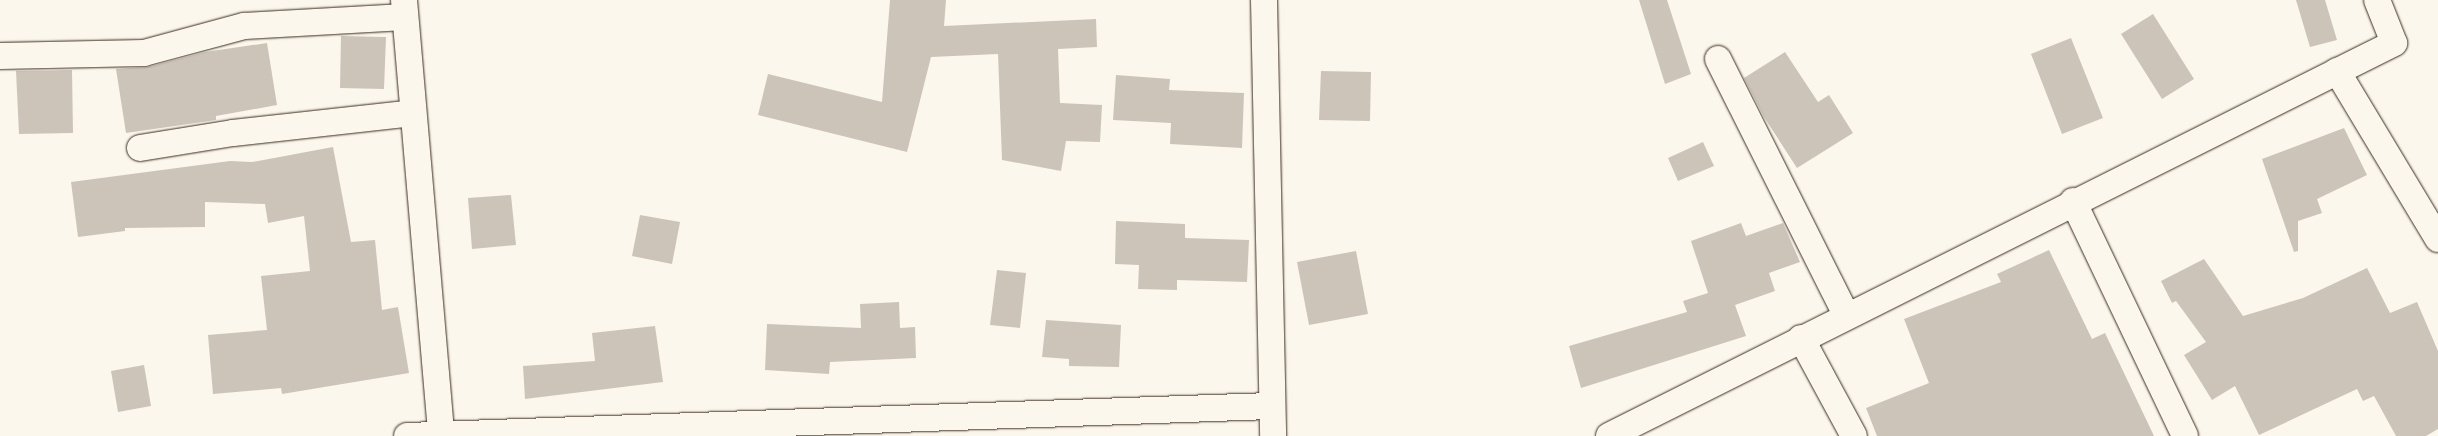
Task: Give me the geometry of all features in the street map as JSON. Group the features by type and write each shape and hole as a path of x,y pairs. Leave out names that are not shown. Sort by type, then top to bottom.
{"street":[{"path":"1264,0 1273,436"},
{"path":"1609,436 2073,201 2394,43 2378,0"},
{"path":"0,56 144,53 244,26 405,8 441,435"},
{"path":"1718,59 1846,315"},
{"path":"2337,71 2438,239"},
{"path":"140,148 233,133 414,113"},
{"path":"2073,201 2185,436"},
{"path":"1801,338 1854,436"},
{"path":"407,436 1271,406"}],"building":[{"path":"890,0 946,0 944,26 1096,19 1097,47 1058,49 1060,103 1102,105 1100,142 1066,141 1061,171 1002,160 998,54 931,57 907,152 758,115 768,74 882,102"},
{"path":"1639,0 1667,0 1691,74 1665,84"},
{"path":"2296,0 2325,0 2337,40 2310,47"},
{"path":"2153,14 2194,79 2162,99 2121,34"},
{"path":"341,36 386,37 384,89 340,88"},
{"path":"2071,38 2103,118 2062,134 2031,54"},
{"path":"267,43 277,105 216,116 216,120 126,133 116,69 148,67 205,52"},
{"path":"1785,52 1818,102 1829,95 1853,133 1797,168 1764,117 1744,78"},
{"path":"72,70 73,133 19,134 16,71"},
{"path":"1321,71 1371,72 1370,121 1319,120"},
{"path":"1116,75 1170,79 1169,90 1244,93 1242,148 1170,144 1171,123 1113,120"},
{"path":"2344,128 2367,175 2317,199 2322,213 2298,221 2298,251 2294,252 2262,159"},
{"path":"1703,142 1714,166 1678,181 1668,158"},
{"path":"333,147 351,242 375,240 382,310 398,307 409,373 282,394 281,388 213,394 208,335 267,330 261,276 310,271 304,216 268,223 265,204 205,202 205,227 125,228 125,231 78,237 71,182 230,161 252,162"},
{"path":"511,195 516,245 472,249 468,198"},
{"path":"640,215 680,222 672,264 632,256"},
{"path":"1116,221 1185,224 1185,238 1249,240 1247,282 1177,280 1177,290 1138,289 1139,265 1115,264"},
{"path":"1741,223 1746,236 1783,223 1800,262 1769,273 1775,291 1735,305 1746,336 1581,388 1569,346 1687,312 1683,301 1708,293 1691,241"},
{"path":"2049,250 2092,339 2105,333 2154,436 1877,436 1866,408 1929,383 1904,319 2001,282 1997,274"},
{"path":"1356,251 1368,314 1309,325 1297,262"},
{"path":"2204,259 2243,316 2303,298 2367,268 2390,313 2417,302 2438,351 2438,429 2426,436 2396,436 2374,396 2363,401 2357,389 2259,435 2235,386 2212,400 2184,355 2206,342 2176,301 2172,303 2161,281"},
{"path":"997,270 1026,273 1020,328 990,325"},
{"path":"899,302 900,328 915,327 916,358 830,362 829,374 765,370 767,324 861,328 860,304"},
{"path":"1046,320 1121,325 1119,367 1069,366 1069,359 1042,357"},
{"path":"655,326 663,382 525,399 523,366 595,361 592,333"},
{"path":"144,365 151,406 118,412 111,371"}]}
